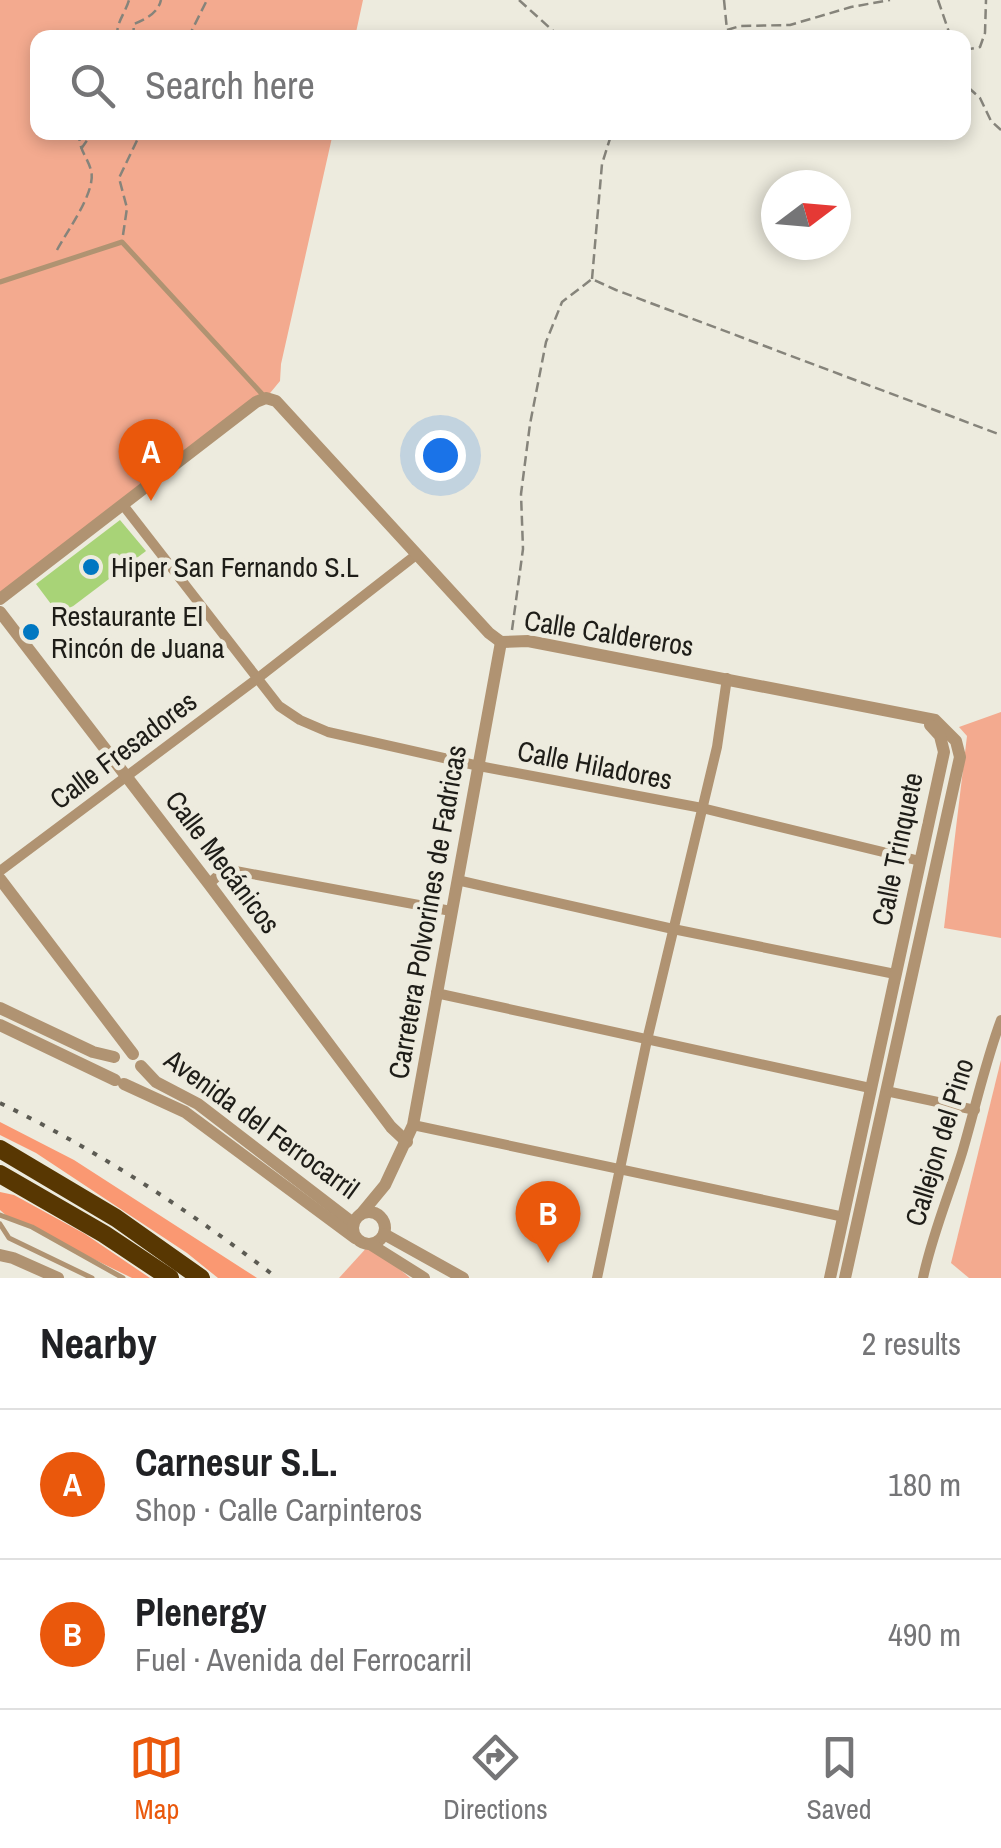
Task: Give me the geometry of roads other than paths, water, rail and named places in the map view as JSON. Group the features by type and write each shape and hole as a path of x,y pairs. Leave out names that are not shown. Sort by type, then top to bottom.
{"highway":[{"path":"0,1149 116,1218 201,1278"},
{"path":"0,1174 104,1234 170,1278"}],"street":[{"path":"0,599 266,398"},
{"name":"Calle Caldereros","path":"266,398 276,401 500,642 526,641 926,719"},
{"name":"Calle Hiladores","path":"124,505 279,706 300,720 328,732 480,766 702,808 920,861"},
{"name":"Calle Fresadores","path":"0,871 416,555"},
{"name":"Calle Mecánicos","path":"0,612 406,1142"},
{"name":"Carretera Polvorines de Fadricas","path":"357,1225 385,1185 413,1125 500,642"},
{"path":"597,1278 647,1040 717,747 726,678"},
{"name":"Calle Trinquete","path":"830,1278 944,752 940,736 926,719"},
{"name":"Calle Trinquete","path":"845,1278 960,757 956,741 947,730 935,720 926,719"},
{"path":"209,884 226,869 452,911"},
{"path":"0,879 108,1024 126,1058 110,1071 119,1082"},
{"path":"457,880 895,974"},
{"path":"436,993 870,1088"},
{"name":"Avenida del Ferrocarril","path":"0,1008 92,1052 126,1058 156,1082 198,1104 357,1225"},
{"name":"Callejon del Pino","path":"923,1278 1001,1020"},
{"name":"Avenida del Ferrocarril","path":"0,1025 185,1112 357,1225"},
{"name":"Avenida del Ferrocarril","path":"119,1082 137,1080 126,1058"},
{"path":"886,1091 975,1110"},
{"path":"413,1125 844,1217"},
{"name":"Carretera Polvorines de Fadricas","path":"384,1228 385,1185"},
{"path":"424,1278 370,1244 359,1242 357,1225 372,1212 384,1228 463,1278"},
{"path":"370,1244 378,1241 384,1228"},
{"path":"0,1246 6,1256 58,1278"}],"lane":[{"path":"0,282 122,242 266,398"},
{"path":"0,1215 32,1227 123,1278"},
{"path":"0,1224 9,1238 92,1278"}],"railway":[{"path":"0,1103 143,1183 277,1278"}],"place":[{"name":"Carnesur S.L.","path":"151,501"},
{"name":"Hiper San Fernando S.L","path":"91,567"},
{"name":"Restaurante El Rincón de Juana","path":"31,632"},
{"name":"Plenergy","path":"548,1263"}]}
